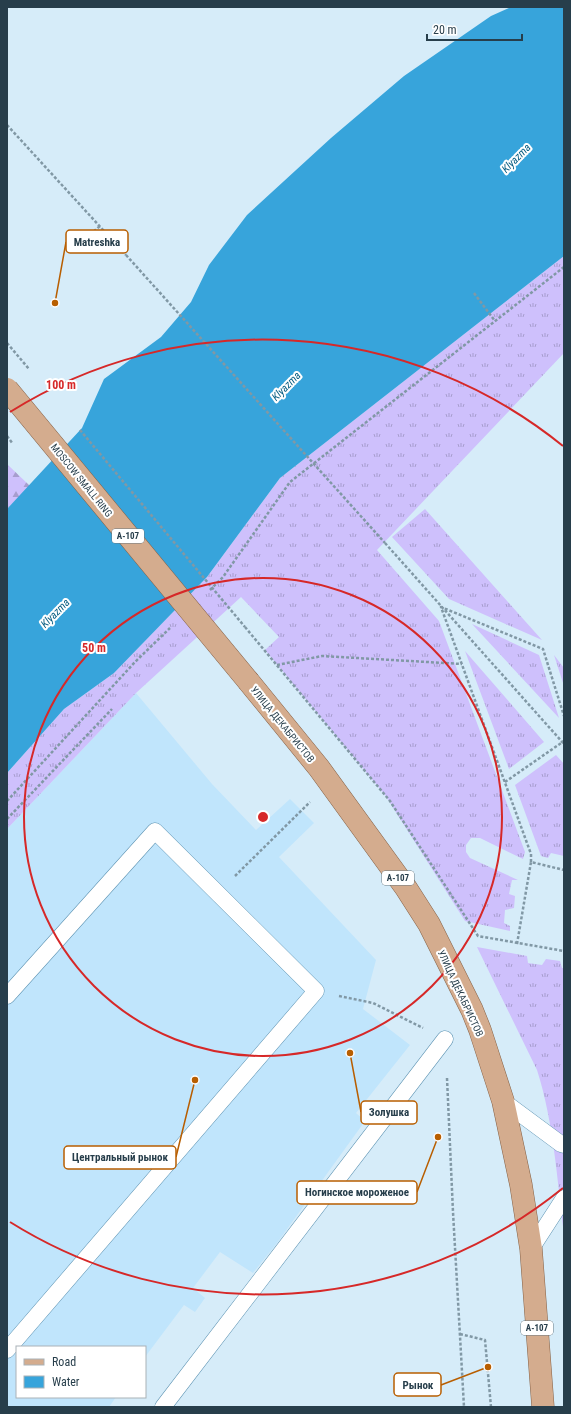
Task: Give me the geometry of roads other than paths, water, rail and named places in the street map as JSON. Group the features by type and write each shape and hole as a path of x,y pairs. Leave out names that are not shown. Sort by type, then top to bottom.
{"main road":[{"name":"MOSCOW SMALL RING","path":"7,389 248,682"},
{"name":"УЛИЦА ДЕКАБРИСТОВ","path":"248,682 319,768 406,888 429,924 472,1010 503,1101 521,1185 531,1249 543,1407"}],"lane":[{"path":"7,996 155,831 316,992 7,1350"},
{"path":"163,1407 445,1039"},
{"path":"503,1101 564,1145"},
{"path":"531,1249 564,1198"}],"water":[{"name":"Klyazma","path":"511,7 564,7 564,256 280,478 207,577 114,673 64,709 7,773 7,509 82,428 104,379 161,337 191,302 209,265 247,215 331,138 404,76 491,16"}],"place":[{"name":"Matreshka","path":"55,303"},
{"name":"Золушка","path":"350,1053"},
{"name":"Центральный рынок","path":"195,1080"},
{"name":"Ногинское мороженое","path":"438,1137"},
{"name":"Рынок","path":"488,1367"}]}
